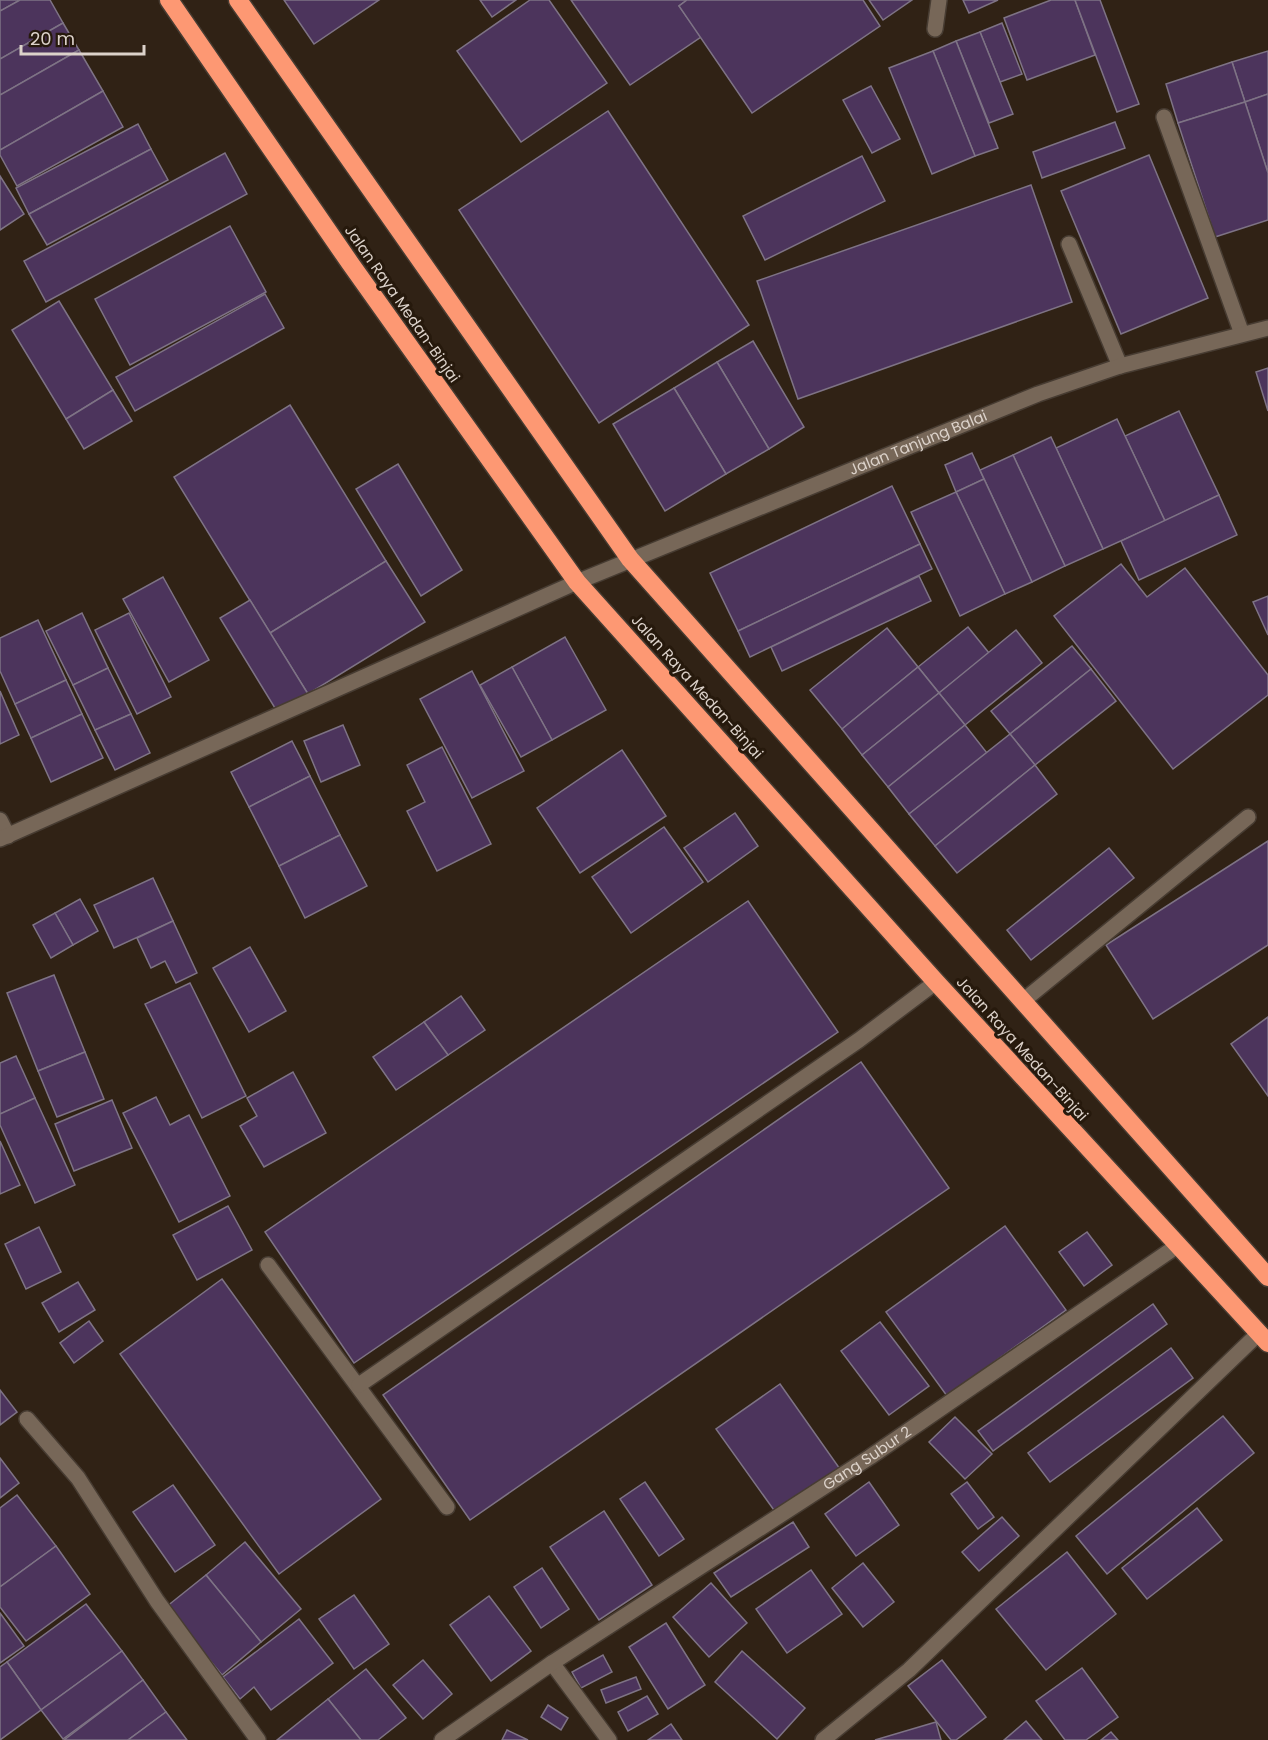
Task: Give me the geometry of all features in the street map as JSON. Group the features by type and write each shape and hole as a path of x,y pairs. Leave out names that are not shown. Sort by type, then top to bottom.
{"highway":[{"name":"Jalan Raya Medan-Binjai","path":"168,0 350,263 577,582 936,982 1263,1338"},
{"path":"238,0 630,559 1268,1277"}],"street":[{"path":"935,29 939,0"},
{"path":"1164,117 1242,334"},
{"path":"1069,244 1120,366"},
{"name":"Jalan Tanjung Balai","path":"4,837 630,559 1038,394 1120,366 1268,328"},
{"path":"1023,1001 1248,817"},
{"path":"0,820 4,837"},
{"path":"359,1385 859,1040 936,982"},
{"name":"Gang Subur 2","path":"442,1740 552,1663 870,1457 1177,1246"},
{"path":"268,1265 359,1385 447,1507"},
{"path":"823,1740 909,1670 1263,1338"},
{"path":"27,1419 78,1478 157,1601 258,1740"},
{"path":"552,1663 609,1740"}],"building":[{"path":"0,0 20,0 0,11"},
{"path":"20,0 50,0 63,23 0,59 0,11"},
{"path":"284,0 379,0 314,44"},
{"path":"480,0 516,0 492,17"},
{"path":"530,0 549,0 607,83 521,142 457,51"},
{"path":"571,0 687,0 679,6 701,37 630,85"},
{"path":"687,0 863,0 880,26 752,113 679,6"},
{"path":"869,0 912,0 883,20"},
{"path":"963,0 998,0 969,13"},
{"path":"1051,0 1075,0 1095,55 1027,80 1004,18"},
{"path":"1075,0 1100,0 1139,104 1117,112"},
{"path":"63,23 79,50 0,95 0,59"},
{"path":"1002,23 1022,74 1000,82 980,32"},
{"path":"980,32 1013,114 989,123 956,41"},
{"path":"956,41 998,148 975,156 933,51"},
{"path":"79,50 103,91 0,150 0,95"},
{"path":"933,51 975,156 932,174 889,68"},
{"path":"1268,51 1268,94 1245,102 1232,62"},
{"path":"1232,62 1245,102 1178,123 1166,84"},
{"path":"871,86 900,139 872,153 843,100"},
{"path":"103,91 123,127 17,186 0,155 0,150"},
{"path":"1268,94 1268,173 1245,102"},
{"path":"1245,102 1268,173 1268,220 1215,237 1178,123"},
{"path":"608,111 749,325 599,423 459,210"},
{"path":"1115,122 1125,148 1042,178 1033,152"},
{"path":"138,124 151,149 29,214 16,188"},
{"path":"151,149 168,180 47,245 29,214"},
{"path":"225,153 247,194 46,302 24,261"},
{"path":"1149,155 1208,298 1121,334 1061,191"},
{"path":"862,156 885,201 765,260 743,216"},
{"path":"0,176 24,214 0,230"},
{"path":"1031,185 1072,302 798,399 757,281"},
{"path":"230,226 266,292 130,365 95,299"},
{"path":"265,294 284,328 135,411 116,377"},
{"path":"59,301 113,390 66,419 12,330"},
{"path":"753,341 804,427 769,449 717,362"},
{"path":"717,362 769,449 726,474 674,388"},
{"path":"1268,368 1268,411 1256,372"},
{"path":"674,388 726,474 665,511 613,424"},
{"path":"113,390 132,421 84,449 66,419"},
{"path":"290,405 386,561 270,633 174,477"},
{"path":"1179,411 1219,495 1165,521 1125,436"},
{"path":"1117,419 1165,521 1103,549 1056,448"},
{"path":"1051,437 1103,549 1065,566 1013,455"},
{"path":"972,453 984,479 956,492 945,465"},
{"path":"1013,455 1065,566 1032,582 980,470"},
{"path":"398,464 462,570 421,596 356,489"},
{"path":"984,479 1032,582 1005,594 956,492"},
{"path":"892,486 920,544 738,631 710,573"},
{"path":"956,492 1005,594 960,616 911,512"},
{"path":"1219,495 1237,535 1139,580 1121,541"},
{"path":"920,544 932,569 750,657 738,631"},
{"path":"386,561 425,622 308,694 270,633"},
{"path":"1121,564 1147,597 1185,568 1268,675 1268,695 1173,769 1054,616"},
{"path":"919,576 931,601 782,671 771,647"},
{"path":"163,577 209,660 169,682 123,599"},
{"path":"1268,596 1268,635 1253,602"},
{"path":"250,600 308,694 278,713 220,618"},
{"path":"82,613 108,668 73,685 46,631"},
{"path":"129,613 171,697 137,714 95,630"},
{"path":"38,620 66,680 15,704 0,671 0,638"},
{"path":"968,627 989,653 939,693 918,667"},
{"path":"887,628 918,667 842,729 810,690"},
{"path":"1016,630 1042,663 965,725 939,693"},
{"path":"565,637 606,710 552,740 512,667"},
{"path":"1072,646 1091,669 1010,734 991,711"},
{"path":"512,667 552,740 521,757 480,685"},
{"path":"918,667 939,693 862,755 842,729"},
{"path":"108,668 131,714 95,730 73,685"},
{"path":"1091,669 1116,701 1035,765 1010,734"},
{"path":"472,671 524,771 472,798 420,699"},
{"path":"66,680 82,714 31,738 15,704"},
{"path":"0,691 19,735 0,744"},
{"path":"939,693 965,725 888,787 862,755"},
{"path":"82,714 103,758 51,782 31,738"},
{"path":"131,714 150,753 115,770 95,730"},
{"path":"343,725 360,765 321,782 304,741"},
{"path":"965,725 987,753 909,814 888,787"},
{"path":"1010,734 1035,765 935,846 909,814"},
{"path":"292,741 310,776 249,807 231,772"},
{"path":"442,747 491,844 437,871 407,811 425,802 407,765"},
{"path":"622,750 666,816 580,873 537,808"},
{"path":"1035,765 1057,794 957,873 935,846"},
{"path":"310,776 340,835 279,866 249,807"},
{"path":"735,813 758,846 708,882 684,848"},
{"path":"664,827 703,882 631,933 592,877"},
{"path":"340,835 367,886 305,918 279,866"},
{"path":"1268,841 1268,945 1153,1019 1106,945"},
{"path":"1109,848 1134,878 1031,960 1007,930"},
{"path":"153,878 173,921 114,948 94,905"},
{"path":"80,899 98,931 73,945 55,913"},
{"path":"748,901 838,1032 354,1363 265,1232"},
{"path":"55,913 73,945 51,958 33,925"},
{"path":"173,921 197,973 176,983 165,961 151,968 137,938"},
{"path":"250,947 286,1011 249,1032 213,968"},
{"path":"54,975 85,1052 38,1071 7,993"},
{"path":"190,983 246,1096 202,1118 145,1004"},
{"path":"461,996 485,1030 448,1055 424,1022"},
{"path":"1268,1017 1268,1096 1231,1044"},
{"path":"424,1022 448,1055 396,1090 373,1057"},
{"path":"85,1052 104,1099 57,1117 38,1071"},
{"path":"16,1056 35,1098 0,1114 0,1063"},
{"path":"861,1062 949,1188 470,1520 383,1395"},
{"path":"293,1072 326,1133 264,1167 240,1126 257,1116 247,1098"},
{"path":"156,1097 170,1125 189,1115 230,1196 179,1222 123,1113"},
{"path":"35,1098 75,1185 35,1203 0,1125 0,1114"},
{"path":"112,1100 132,1148 74,1171 55,1124"},
{"path":"0,1141 20,1185 0,1194"},
{"path":"228,1206 252,1250 197,1280 173,1235"},
{"path":"1005,1226 1066,1310 947,1396 886,1312"},
{"path":"39,1227 61,1272 26,1289 5,1244"},
{"path":"1087,1232 1112,1265 1084,1286 1059,1252"},
{"path":"222,1279 381,1499 279,1574 120,1354"},
{"path":"78,1282 95,1310 59,1332 42,1303"},
{"path":"1153,1304 1167,1324 993,1451 978,1431"},
{"path":"89,1321 103,1341 74,1363 60,1343"},
{"path":"880,1322 929,1386 889,1415 841,1351"},
{"path":"1171,1348 1193,1378 1050,1482 1028,1453"},
{"path":"780,1384 840,1469 776,1513 716,1429"},
{"path":"0,1390 17,1412 0,1425"},
{"path":"1223,1416 1254,1453 1107,1574 1076,1536"},
{"path":"955,1417 992,1454 965,1479 929,1442"},
{"path":"0,1458 19,1483 0,1498"},
{"path":"645,1482 684,1539 659,1556 620,1499"},
{"path":"869,1482 899,1525 856,1556 825,1514"},
{"path":"967,1482 994,1517 978,1529 951,1494"},
{"path":"173,1485 215,1545 175,1572 133,1512"},
{"path":"17,1495 56,1546 0,1587 0,1508"},
{"path":"1197,1508 1222,1540 1147,1599 1122,1568"},
{"path":"604,1511 652,1585 599,1620 550,1547"},
{"path":"1002,1517 1019,1536 979,1571 962,1552"},
{"path":"793,1522 809,1547 731,1597 714,1573"},
{"path":"245,1542 301,1609 261,1642 206,1575"},
{"path":"56,1546 90,1594 26,1641 0,1607 0,1587"},
{"path":"1067,1552 1116,1614 1046,1670 996,1609"},
{"path":"863,1563 894,1602 863,1627 832,1588"},
{"path":"542,1568 569,1609 541,1628 514,1587"},
{"path":"811,1570 842,1614 787,1653 756,1609"},
{"path":"206,1575 261,1642 222,1675 166,1607"},
{"path":"711,1583 747,1623 709,1657 673,1617"},
{"path":"354,1595 389,1644 354,1669 319,1619"},
{"path":"489,1596 531,1651 491,1681 450,1625"},
{"path":"86,1604 122,1651 41,1710 7,1662"},
{"path":"0,1613 24,1646 0,1663"},
{"path":"299,1619 333,1663 271,1710 254,1687 240,1699 223,1677"},
{"path":"666,1623 705,1685 668,1709 629,1647"},
{"path":"122,1651 143,1680 63,1739 41,1710"},
{"path":"742,1651 805,1708 777,1739 715,1682"},
{"path":"603,1655 612,1672 581,1688 572,1672"},
{"path":"423,1660 452,1694 423,1719 393,1685"},
{"path":"942,1660 986,1717 956,1740 951,1740 908,1686"},
{"path":"7,1662 41,1710 0,1740 0,1667"},
{"path":"1082,1668 1118,1717 1086,1740 1065,1740 1036,1701"},
{"path":"366,1669 406,1718 378,1740 361,1740 328,1699"},
{"path":"636,1677 641,1689 606,1703 601,1690"},
{"path":"143,1680 166,1712 128,1740 64,1740"},
{"path":"647,1696 658,1714 628,1731 618,1712"},
{"path":"328,1699 361,1740 277,1740"},
{"path":"548,1705 568,1718 561,1730 541,1717"},
{"path":"166,1712 187,1740 128,1740"},
{"path":"1026,1721 1042,1740 1004,1740"},
{"path":"936,1722 941,1740 875,1740"},
{"path":"671,1724 682,1740 648,1740"},
{"path":"507,1730 528,1740 502,1740"},
{"path":"1111,1732 1118,1740 1101,1740"}]}
